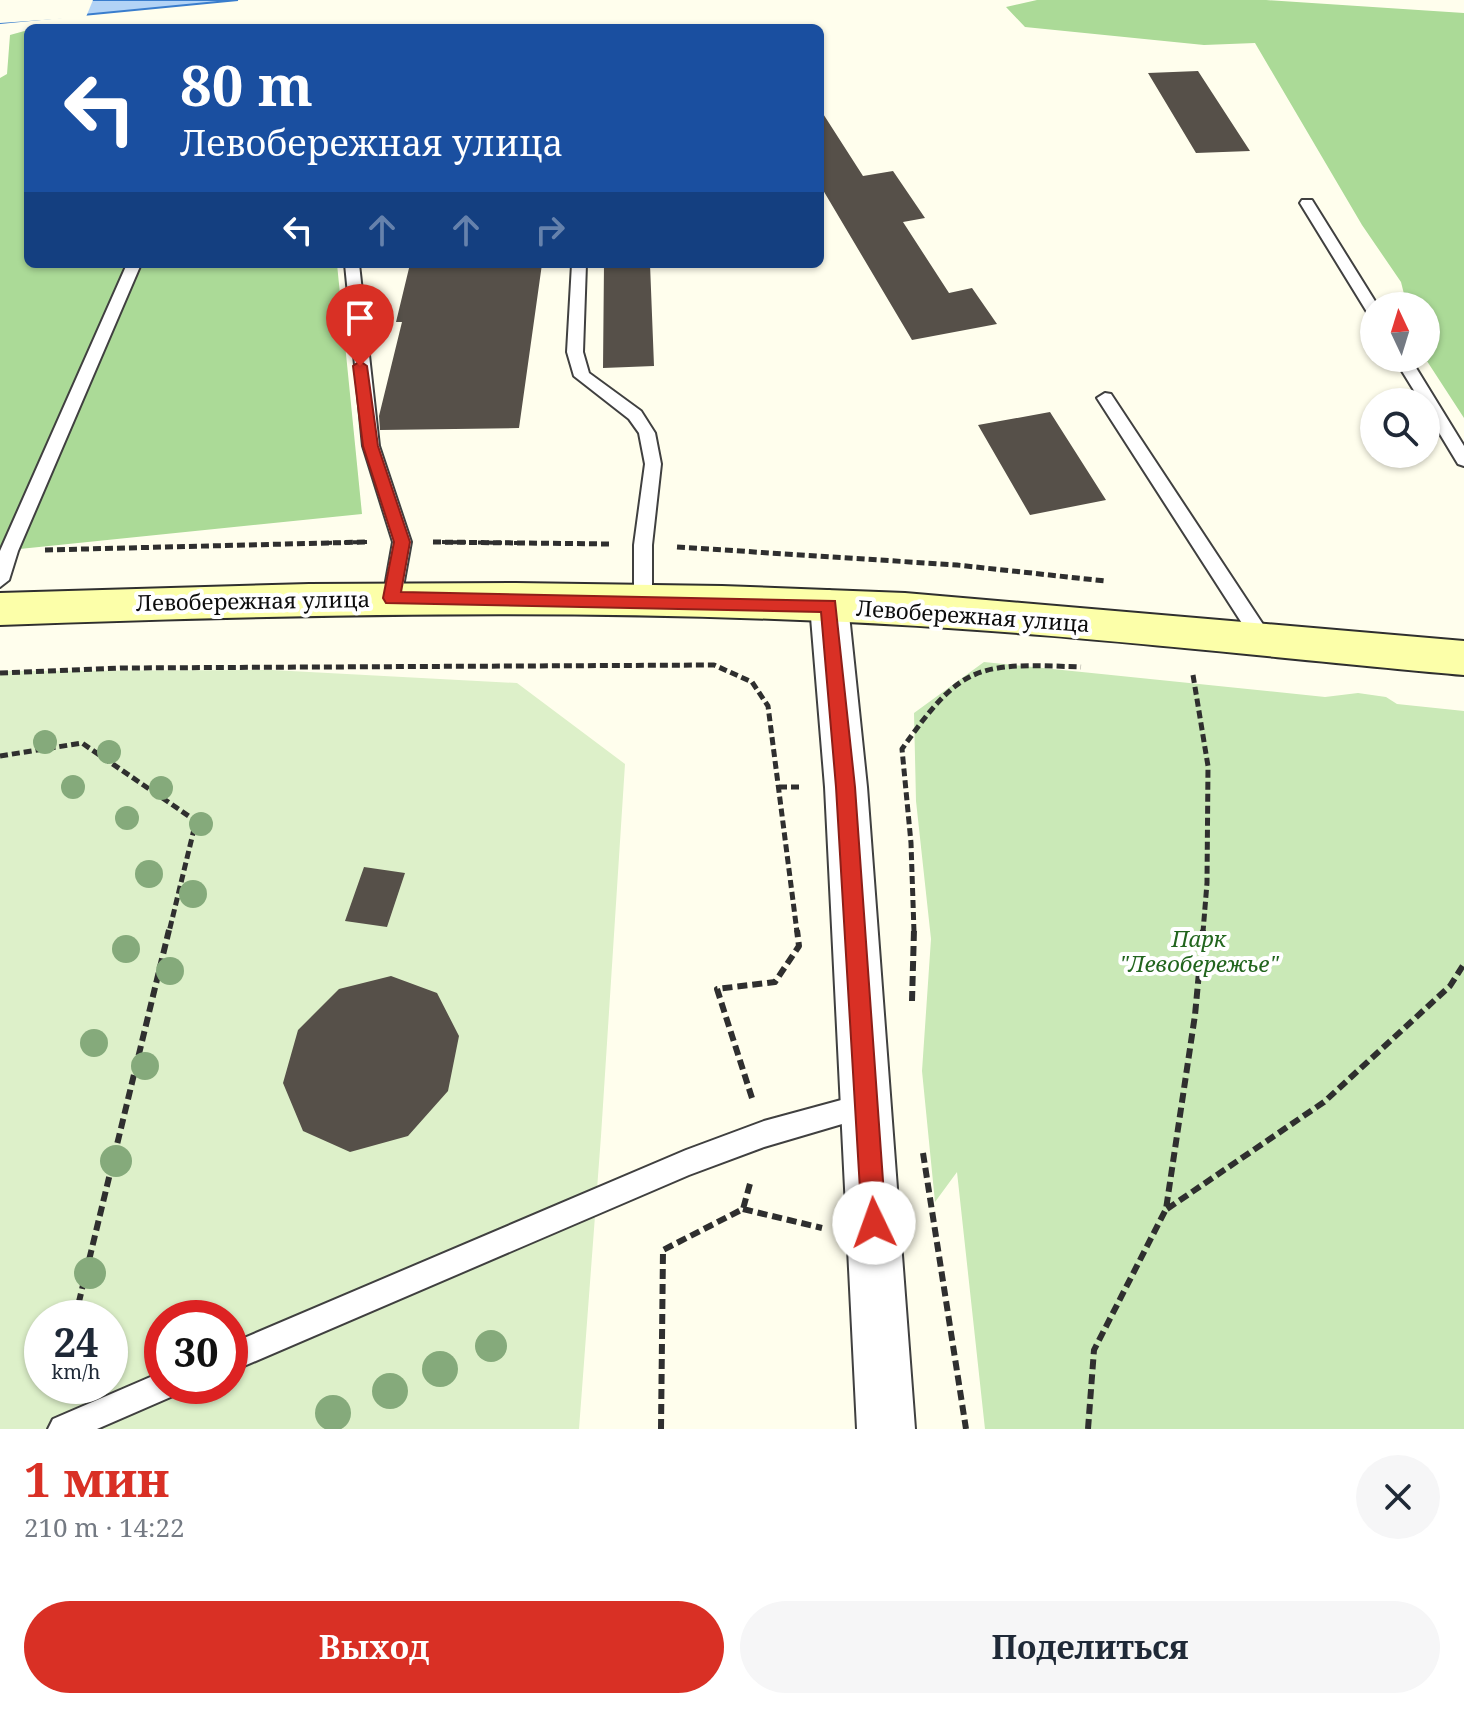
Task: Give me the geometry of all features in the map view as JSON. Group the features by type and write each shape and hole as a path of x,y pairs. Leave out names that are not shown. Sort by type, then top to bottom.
{"main road":[{"name":"Левобережная улица","path":"0,609 195,601 392,598 829,605 1464,658"}],"street":[{"path":"829,605 846,787 886,1429"}],"lane":[{"path":"1307,203 1362,292"},
{"path":"0,580 9,551 132,268"},
{"path":"352,268 371,446 402,542 392,598"},
{"path":"579,268 575,352 582,376 635,415 647,433 653,464 643,545 643,600"},
{"path":"1411,372 1464,460"},
{"path":"1105,398 1263,640"},
{"path":"248,1350 686,1163 764,1134 867,1105"},
{"path":"63,1429 144,1394"}],"path":[{"path":"0,673 138,668 714,665 752,682 768,706 779,787"},
{"path":"911,1018 915,931 908,791 902,749 932,707 954,684 1007,666 1091,668"},
{"path":"1178,673 1208,675"},
{"path":"1088,1429 1094,1350 1166,1209 1195,1015 1207,883 1208,766 1193,674"},
{"path":"0,756 82,743 196,821 79,1300"},
{"path":"1166,1209 1324,1102 1450,986 1464,964"},
{"path":"921,1138 966,1429"},
{"path":"743,1209 826,1228 827,1244"}],"green space":[{"path":"1037,0 1266,0 1464,13 1464,418 1434,372 1440,372 1440,292 1404,292 1401,282 1362,225 1255,43 1204,45 1025,27 1006,7"},
{"path":"24,31 24,268 337,268 362,514 0,551 0,78 7,74 10,35"},
{"name":"Парк \"Левобережье\"","path":"984,662 1325,697 1358,693 1386,697 1397,704 1464,711 1464,1429 985,1429 957,1172 935,1202 922,1071 931,939 916,801 914,713"},
{"path":"272,670 517,683 625,764 579,1429 0,1429 0,671"}],"water":[{"path":"0,0 238,0 0,23"}],"pier":[{"path":"0,0 93,0 86,17 0,23"}],"building":[{"path":"1198,71 1250,151 1196,153 1148,73"},
{"path":"824,115 863,176 893,171 925,218 903,222 949,293 972,288 997,324 912,340 824,192"},
{"path":"409,268 541,268 519,428 380,430 379,416 402,322 396,322"},
{"path":"604,268 650,268 654,366 603,368"},
{"path":"1050,412 1106,500 1030,515 978,425"},
{"path":"364,867 405,873 387,927 345,921"},
{"path":"391,976 437,993 459,1036 448,1091 408,1136 350,1152 303,1131 283,1083 298,1030 339,989"}],"route":[{"path":"360,366 371,446 402,542 392,598 829,605 846,787 874,1223"}]}
